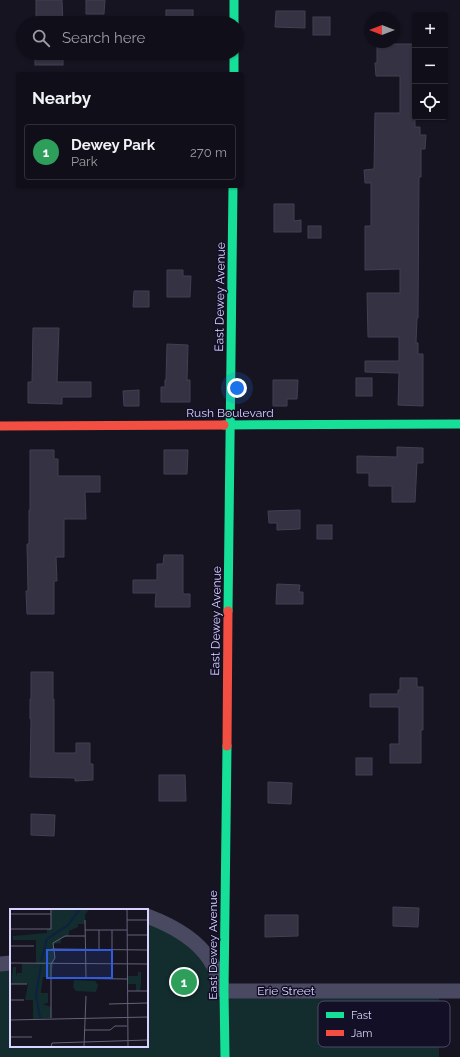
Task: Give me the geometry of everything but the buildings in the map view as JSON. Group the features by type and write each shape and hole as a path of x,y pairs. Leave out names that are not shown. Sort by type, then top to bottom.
{"street":[{"path":"234,0 234,16"},
{"path":"234,60 234,72"},
{"name":"East Dewey Avenue","path":"225,1057 224,991 233,188"},
{"name":"Rush Boulevard","path":"0,426 460,424"},
{"path":"148,916 165,923 202,949 210,960 224,991"},
{"path":"0,964 10,963"},
{"name":"Erie Street","path":"224,991 460,991"}],"green space":[{"path":"148,917 191,940 224,991 439,991 439,1001 318,1001 318,1047 439,1047 439,1057 0,1057 0,963 10,962 10,1047 148,1047"}],"traffic: fast":[{"path":"234,0 234,16"},
{"path":"234,60 234,72"},
{"path":"228,611 233,188"},
{"path":"224,425 460,424"},
{"path":"225,1057 224,991 227,746"}],"traffic: jam":[{"path":"0,426 224,425"},
{"path":"227,746 228,611"}],"place":[{"name":"Dewey Park","path":"184,982"}]}
